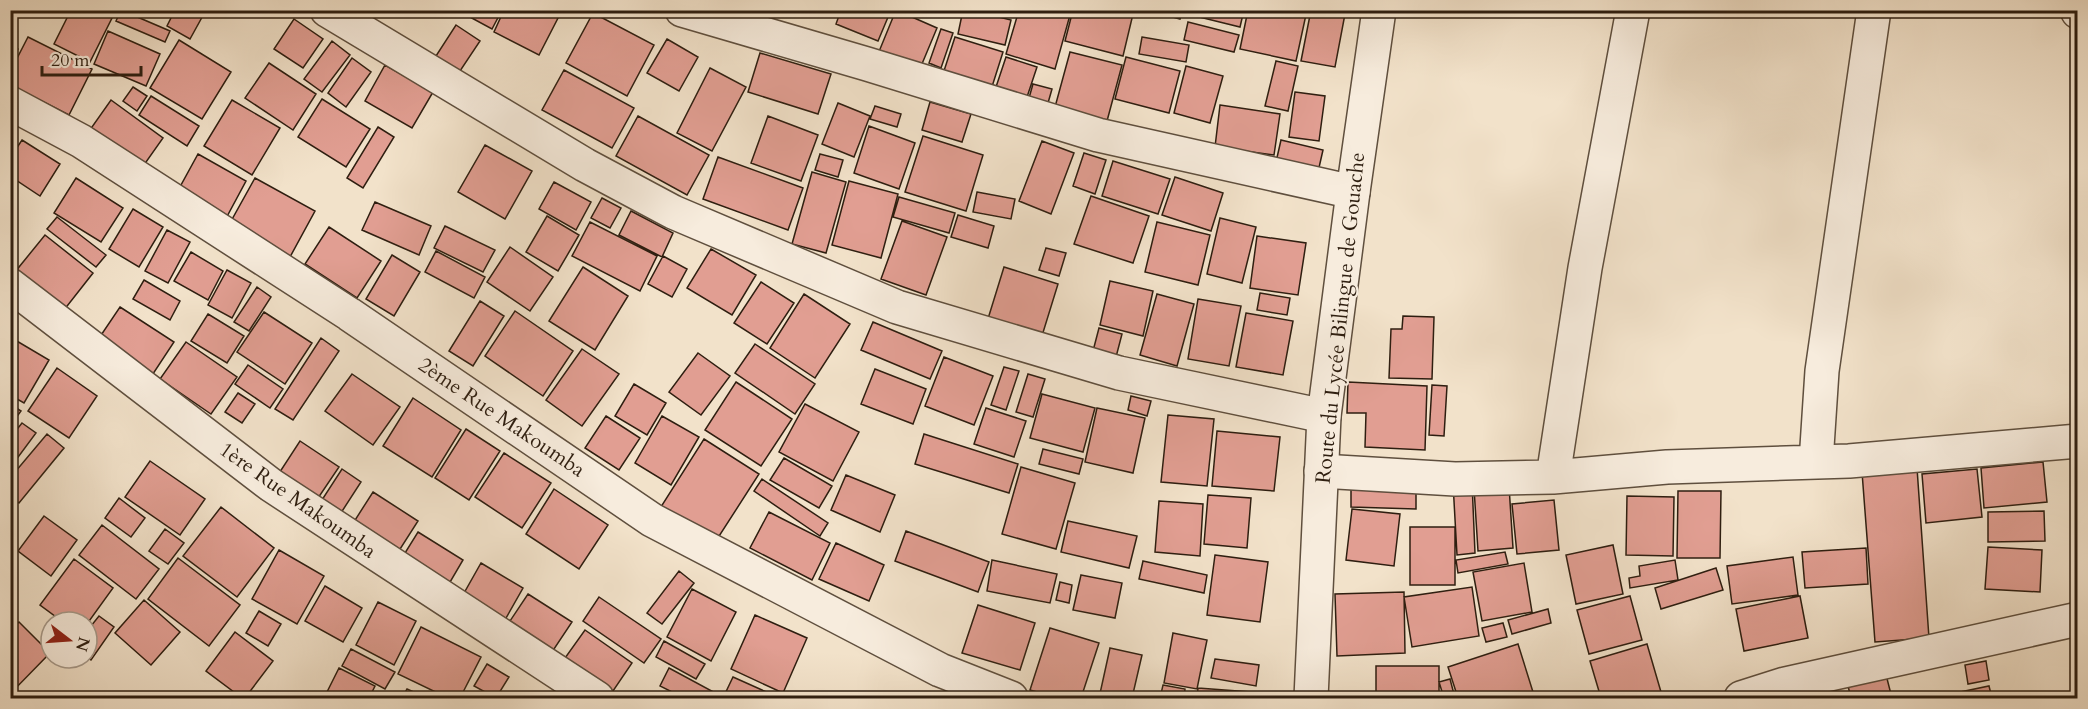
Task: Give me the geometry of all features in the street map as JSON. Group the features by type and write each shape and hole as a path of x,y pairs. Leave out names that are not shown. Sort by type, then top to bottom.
{"street":[{"path":"327,10 585,165 673,212 897,307 1119,373 1324,416"},
{"path":"682,10 1098,135 1353,192"},
{"name":"Route du Lycée Bilingue de Gouache","path":"1311,699 1324,416 1379,10"},
{"path":"1553,477 1585,268 1633,10"},
{"path":"1816,462 1822,371 1874,10"},
{"name":"2ème Rue Makoumba","path":"10,103 81,141 349,314 652,520 940,670 1011,699"},
{"name":"1ère Rue Makoumba","path":"10,285 271,485 597,699"},
{"path":"1321,471 1455,479 1553,477 1667,467 1861,460 2078,441"},
{"path":"1741,699 1785,684 2078,619"}],"building":[{"path":"71,10 96,10 112,18 90,62 54,44"},
{"path":"121,10 170,31 165,42 116,21"},
{"path":"175,10 206,10 190,39 167,26"},
{"path":"457,10 502,10 492,29"},
{"path":"504,10 543,10 558,18 539,55 494,32"},
{"path":"841,10 891,10 878,41 836,24"},
{"path":"896,10 937,28 919,71 878,54"},
{"path":"932,10 953,10 951,17"},
{"path":"963,10 1011,20 1005,45 958,34"},
{"path":"1019,10 1055,10 1070,15 1055,69 1006,54"},
{"path":"1073,10 1117,10 1133,14 1123,56 1065,41"},
{"path":"1148,10 1183,10 1180,19"},
{"path":"1188,10 1244,10 1240,27 1187,14"},
{"path":"1248,10 1307,10 1296,61 1240,49"},
{"path":"1311,10 1329,10 1345,14 1335,67 1301,61"},
{"path":"593,13 654,45 627,96 566,63"},
{"path":"294,19 323,39 303,68 274,49"},
{"path":"1188,22 1239,35 1234,52 1184,40"},
{"path":"456,25 480,41 458,74 434,59"},
{"path":"941,29 953,33 941,68 929,63"},
{"path":"108,31 160,54 146,86 94,64"},
{"path":"28,37 92,69 69,115 10,85 10,72"},
{"path":"955,37 1003,52 990,93 942,77"},
{"path":"1142,37 1189,45 1186,62 1139,54"},
{"path":"667,39 698,57 679,91 647,73"},
{"path":"179,40 231,72 202,119 150,88"},
{"path":"332,41 350,55 322,92 304,79"},
{"path":"10,45 18,49 10,64"},
{"path":"1070,52 1122,65 1107,121 1055,107"},
{"path":"760,53 831,74 818,114 748,92"},
{"path":"1006,57 1037,67 1024,106 993,96"},
{"path":"1126,57 1180,71 1169,113 1115,99"},
{"path":"352,58 371,72 346,107 328,93"},
{"path":"1276,61 1298,66 1288,111 1265,106"},
{"path":"269,63 316,94 293,130 245,98"},
{"path":"385,65 433,92 412,128 365,101"},
{"path":"1186,66 1223,76 1210,123 1174,113"},
{"path":"710,68 746,87 712,151 677,133"},
{"path":"564,70 634,108 612,148 542,110"},
{"path":"1033,84 1052,89 1046,110 1027,105"},
{"path":"133,87 147,96 137,111 123,101"},
{"path":"1295,92 1325,96 1319,141 1289,137"},
{"path":"151,96 199,126 187,146 139,115"},
{"path":"322,99 370,129 346,167 298,137"},
{"path":"111,100 163,138 139,172 87,134"},
{"path":"232,100 280,128 252,175 204,146"},
{"path":"930,102 971,114 962,142 922,130"},
{"path":"838,103 870,116 854,157 822,144"},
{"path":"1220,105 1280,114 1274,155 1215,147"},
{"path":"875,106 901,114 897,127 870,119"},
{"path":"638,116 709,155 687,195 616,156"},
{"path":"768,116 818,135 801,181 751,163"},
{"path":"869,126 915,143 899,189 854,173"},
{"path":"378,127 394,137 363,188 347,178"},
{"path":"923,136 983,155 966,211 905,192"},
{"path":"22,140 60,164 40,196 10,176 10,158"},
{"path":"1281,140 1323,150 1318,172 1276,162"},
{"path":"1042,141 1074,153 1051,214 1019,201"},
{"path":"485,145 532,171 505,219 458,192"},
{"path":"1084,153 1106,160 1095,194 1073,186"},
{"path":"198,154 246,181 224,222 175,196"},
{"path":"820,154 843,160 838,177 815,170"},
{"path":"718,157 803,188 788,230 703,199"},
{"path":"1113,161 1170,179 1158,214 1102,196"},
{"path":"812,172 846,182 826,253 792,244"},
{"path":"1175,177 1223,193 1211,231 1162,215"},
{"path":"76,178 123,208 101,242 54,213"},
{"path":"255,178 315,211 290,257 230,223"},
{"path":"849,181 898,194 881,258 832,245"},
{"path":"554,182 591,202 576,230 539,209"},
{"path":"977,192 1015,199 1011,219 973,212"},
{"path":"1091,196 1149,216 1133,263 1074,244"},
{"path":"899,197 955,213 949,233 893,217"},
{"path":"602,198 621,208 610,228 591,218"},
{"path":"375,202 431,226 419,255 362,230"},
{"path":"133,209 163,227 139,267 109,249"},
{"path":"631,211 673,233 662,257 619,235"},
{"path":"958,215 994,226 988,248 951,237"},
{"path":"547,216 579,235 558,271 526,252"},
{"path":"57,217 106,255 96,267 47,229"},
{"path":"1220,218 1256,227 1242,283 1207,274"},
{"path":"902,221 947,237 926,295 881,279"},
{"path":"590,222 657,256 640,291 572,256"},
{"path":"1157,222 1210,235 1198,285 1145,272"},
{"path":"445,226 495,250 483,272 434,248"},
{"path":"329,227 381,261 357,298 305,264"},
{"path":"167,230 190,242 168,283 145,271"},
{"path":"45,235 93,273 64,310 15,272"},
{"path":"1257,236 1306,243 1298,295 1250,288"},
{"path":"510,247 553,277 530,311 487,282"},
{"path":"1046,248 1066,253 1059,276 1039,270"},
{"path":"711,249 756,275 732,315 687,288"},
{"path":"436,251 485,277 474,298 425,272"},
{"path":"191,252 223,271 208,300 174,281"},
{"path":"392,255 420,272 394,316 366,299"},
{"path":"663,256 687,269 672,297 648,284"},
{"path":"583,267 628,296 595,350 549,321"},
{"path":"1004,267 1058,284 1041,339 987,322"},
{"path":"227,270 251,283 232,318 208,305"},
{"path":"144,280 180,301 170,320 133,299"},
{"path":"1110,281 1153,291 1143,336 1100,325"},
{"path":"761,282 794,303 767,344 734,323"},
{"path":"257,287 271,297 249,331 234,322"},
{"path":"1260,293 1290,298 1287,315 1257,310"},
{"path":"804,294 850,324 815,378 770,348"},
{"path":"1157,294 1194,304 1177,366 1140,355"},
{"path":"1198,299 1241,306 1229,366 1188,359"},
{"path":"480,301 504,316 473,366 449,351"},
{"path":"120,307 174,342 147,383 93,347"},
{"path":"515,311 573,351 543,396 485,356"},
{"path":"264,312 312,343 285,384 237,352"},
{"path":"1246,313 1293,321 1283,375 1236,367"},
{"path":"208,314 244,336 227,363 191,341"},
{"path":"1403,316 1434,317 1432,379 1389,378 1391,329 1402,329"},
{"path":"873,322 942,351 930,379 861,350"},
{"path":"1099,328 1122,334 1116,357 1093,351"},
{"path":"10,337 49,360 24,403 10,395"},
{"path":"321,338 339,351 293,420 275,409"},
{"path":"186,342 237,377 211,414 160,379"},
{"path":"755,344 815,384 795,414 735,373"},
{"path":"582,349 619,374 582,426 546,400"},
{"path":"698,353 730,376 701,415 669,392"},
{"path":"944,357 993,376 974,425 925,406"},
{"path":"248,365 283,389 270,408 235,384"},
{"path":"1004,367 1019,371 1006,410 991,405"},
{"path":"57,368 97,396 69,438 28,411"},
{"path":"875,369 926,389 913,424 861,404"},
{"path":"352,374 400,407 373,445 325,411"},
{"path":"1028,374 1045,379 1033,417 1016,412"},
{"path":"736,382 792,419 761,466 705,430"},
{"path":"1348,382 1427,386 1425,450 1365,447 1366,413 1347,413"},
{"path":"634,384 666,403 647,435 615,416"},
{"path":"1432,385 1447,386 1444,436 1429,435"},
{"path":"238,393 255,404 242,423 225,412"},
{"path":"1042,394 1095,408 1083,452 1030,438"},
{"path":"1131,396 1151,401 1147,416 1128,410"},
{"path":"413,398 461,430 432,477 383,446"},
{"path":"10,404 21,411 10,426"},
{"path":"805,404 859,432 833,481 779,452"},
{"path":"986,408 1026,421 1014,457 974,444"},
{"path":"1097,408 1145,418 1133,473 1085,462"},
{"path":"1168,415 1214,419 1207,486 1161,482"},
{"path":"606,416 640,438 619,470 585,448"},
{"path":"662,416 699,437 671,485 635,463"},
{"path":"22,423 36,433 10,468 10,438"},
{"path":"466,429 500,451 469,500 435,478"},
{"path":"1217,431 1280,437 1274,491 1212,486"},
{"path":"47,434 64,448 19,503 10,496 10,478"},
{"path":"924,434 1018,464 1009,493 915,464"},
{"path":"704,439 759,474 714,544 659,510"},
{"path":"300,441 339,467 310,510 272,484"},
{"path":"1043,449 1083,459 1079,474 1039,464"},
{"path":"504,453 551,483 522,528 475,497"},
{"path":"784,458 832,486 819,508 770,480"},
{"path":"150,461 205,499 180,535 125,497"},
{"path":"2043,462 2047,502 1984,508 1981,468"},
{"path":"1021,467 1075,483 1056,549 1002,534"},
{"path":"1917,468 1929,638 1875,642 1862,472"},
{"path":"342,469 361,482 337,519 318,506"},
{"path":"1977,469 1982,517 1926,523 1922,474"},
{"path":"846,475 895,495 880,532 831,510"},
{"path":"762,479 828,523 820,536 754,491"},
{"path":"1351,479 1416,481 1416,509 1351,507"},
{"path":"1472,482 1475,553 1457,555 1453,483"},
{"path":"1509,486 1513,548 1478,551 1474,488"},
{"path":"554,489 608,525 579,569 526,534"},
{"path":"1678,491 1721,491 1720,558 1677,558"},
{"path":"373,492 418,521 395,557 350,528"},
{"path":"1208,495 1251,498 1247,548 1204,544"},
{"path":"1627,496 1674,497 1673,556 1626,555"},
{"path":"119,498 145,518 131,537 105,518"},
{"path":"1554,500 1559,550 1517,554 1512,504"},
{"path":"1159,501 1203,504 1200,556 1155,552"},
{"path":"221,507 274,548 237,597 183,556"},
{"path":"1352,509 1400,514 1394,566 1346,560"},
{"path":"2044,511 2045,541 1988,542 1988,512"},
{"path":"769,512 830,543 812,580 750,548"},
{"path":"44,516 77,540 51,576 18,551"},
{"path":"1068,521 1137,536 1129,568 1061,552"},
{"path":"102,525 159,569 136,599 79,555"},
{"path":"1410,527 1455,527 1455,585 1410,585"},
{"path":"165,529 184,543 168,564 149,551"},
{"path":"906,531 989,562 978,592 895,561"},
{"path":"418,532 463,560 446,589 400,561"},
{"path":"836,543 884,565 869,601 819,579"},
{"path":"1613,545 1623,594 1576,604 1566,555"},
{"path":"1988,547 2042,550 2040,592 1985,589"},
{"path":"1866,548 1868,584 1805,588 1802,552"},
{"path":"279,550 324,576 297,624 252,599"},
{"path":"1505,552 1508,564 1458,573 1456,560"},
{"path":"1215,555 1268,562 1260,622 1207,615"},
{"path":"1793,557 1798,595 1732,604 1727,566"},
{"path":"178,558 240,605 209,646 148,599"},
{"path":"74,559 113,588 97,610 47,610 40,605"},
{"path":"992,560 1057,574 1050,603 987,591"},
{"path":"1675,560 1678,580 1630,588 1629,578 1640,576 1639,566"},
{"path":"1143,561 1207,575 1204,593 1139,579"},
{"path":"481,563 523,588 501,627 459,602"},
{"path":"1524,563 1532,612 1482,621 1473,572"},
{"path":"1716,568 1723,590 1661,609 1655,588"},
{"path":"679,571 694,583 662,624 647,613"},
{"path":"1081,575 1122,583 1115,618 1073,610"},
{"path":"1060,582 1072,585 1069,603 1056,600"},
{"path":"325,586 362,608 343,642 305,621"},
{"path":"1472,587 1479,636 1412,647 1404,597"},
{"path":"692,589 736,612 711,661 667,637"},
{"path":"1404,592 1405,653 1337,656 1335,594"},
{"path":"528,594 572,622 550,655 506,627"},
{"path":"1630,596 1642,640 1589,654 1577,610"},
{"path":"1800,596 1808,638 1744,651 1736,609"},
{"path":"599,597 661,639 644,663 583,621"},
{"path":"144,600 180,632 151,665 115,633"},
{"path":"378,602 416,621 394,665 356,645"},
{"path":"978,605 1035,623 1020,670 962,653"},
{"path":"1548,609 1551,623 1512,634 1508,620"},
{"path":"259,611 281,624 268,646 246,633"},
{"path":"755,615 807,638 783,693 731,669"},
{"path":"99,616 114,627 99,649"},
{"path":"19,622 39,642 39,664 10,694 10,630"},
{"path":"1503,623 1507,637 1486,642 1482,628"},
{"path":"421,627 481,657 460,698 448,698 398,674"},
{"path":"1050,628 1099,643 1081,698 1058,698 1030,690"},
{"path":"585,630 632,663 613,691 565,658"},
{"path":"235,632 273,661 245,698 206,671"},
{"path":"1173,633 1207,640 1197,689 1164,683"},
{"path":"664,641 705,664 696,679 656,657"},
{"path":"1518,644 1533,692 1511,698 1458,698 1448,667"},
{"path":"1647,644 1661,692 1637,698 1601,698 1590,661"},
{"path":"1110,648 1142,655 1132,698 1099,698"},
{"path":"351,649 395,672 385,689 342,666"},
{"path":"1215,659 1259,665 1256,686 1211,678"},
{"path":"1986,661 1989,680 1968,684 1965,665"},
{"path":"487,664 509,677 496,698 474,686"},
{"path":"1376,666 1439,666 1439,698 1376,698"},
{"path":"1884,667 1892,698 1851,698 1846,678"},
{"path":"339,668 375,686 369,698 324,698"},
{"path":"669,668 721,696 720,698 684,698 660,686"},
{"path":"733,677 780,698 723,698"},
{"path":"1450,679 1455,698 1444,698 1439,682"},
{"path":"1163,685 1185,689 1184,698 1160,698"},
{"path":"1989,686 1992,698 1942,698 1941,696"},
{"path":"1198,688 1264,693 1263,698 1197,698"},
{"path":"407,689 427,698 402,698"},
{"path":"659,692 672,698 656,698"}]}
